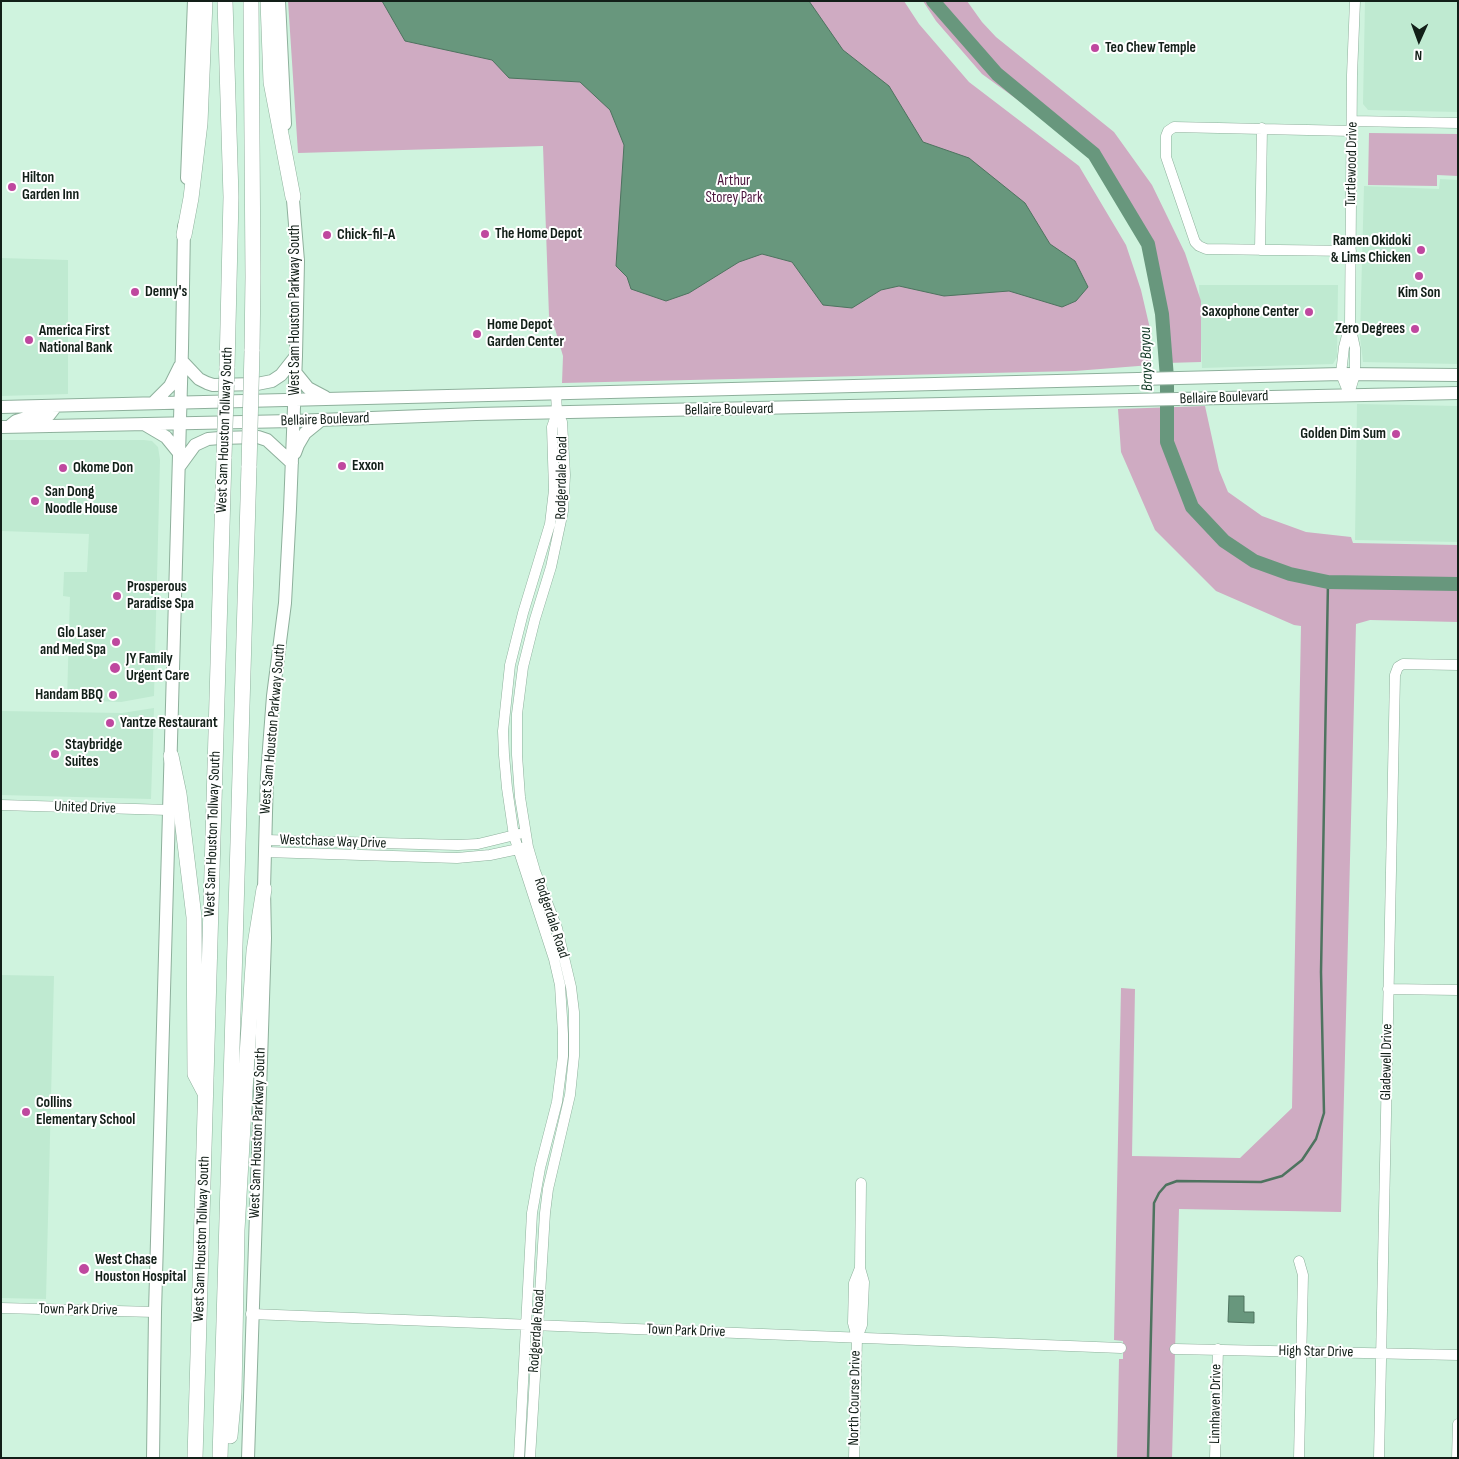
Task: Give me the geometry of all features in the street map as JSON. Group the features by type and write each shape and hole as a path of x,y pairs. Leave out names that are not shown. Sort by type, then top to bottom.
{"highway":[{"path":"184,235 191,198 200,123 205,1"},
{"name":"West Sam Houston Tollway South","path":"195,1458 231,197 225,1"},
{"name":"West Sam Houston Tollway South","path":"220,1458 252,351 253,258 250,1"},
{"path":"268,1 271,82 293,197"},
{"path":"171,756 179,794 194,917 195,1074 206,1094"},
{"path":"228,1458 234,1392 237,1230 247,1056 254,951 264,889"}],"main road":[{"path":"153,1458 155,1312 182,361 184,207 194,1"},
{"name":"West Sam Houston Parkway South","path":"248,1458 251,1314 265,938 264,889 267,775 273,696 285,603 296,356 298,261 284,109 279,1"},
{"path":"182,361 195,375 207,383 257,384 272,381 281,374 296,356"},
{"path":"153,403 170,386 182,361"},
{"path":"295,372 308,388 328,398"},
{"name":"Bellaire Boulevard","path":"1,407 1341,374 1458,375"},
{"path":"1220,377 1220,398"},
{"path":"883,385 883,406"},
{"name":"Bellaire Boulevard","path":"5,427 1458,392"},
{"path":"5,427 29,417 49,415 56,406"},
{"path":"179,467 195,445 208,439 220,438 258,437 267,440 292,463 301,440 308,430 321,420"},
{"path":"144,424 166,438 179,453"}],"street":[{"name":"Turtlewood Drive","path":"1349,394 1355,374 1355,348 1350,328 1355,1"},
{"path":"1351,251 1206,249 1199,246 1195,242 1166,157 1166,136 1168,131 1174,127 1335,130 1352,126 1458,124"},
{"path":"1260,250 1262,128"},
{"name":"Turtlewood Drive","path":"1349,394 1341,374 1344,347 1350,328"},
{"name":"Rodgerdale Road","path":"519,1458 532,1213 557,1102 563,1056 560,985 554,959 514,836 504,755 505,711 510,665 523,613 545,545 552,509 554,490 552,427 557,413 556,393"},
{"name":"Rodgerdale Road","path":"530,1458 545,1213 548,1189 570,1095 574,1056 574,1012 567,967 557,928 528,847 520,797 517,756 517,714 523,667 556,548 563,511 565,474 562,422 557,413"},
{"path":"545,545 556,548"},
{"name":"Gladewell Drive","path":"1379,1458 1394,675 1398,668 1404,664 1458,665"},
{"path":"510,665 523,667"},
{"name":"United Drive","path":"1,805 169,810"},
{"name":"Westchase Way Drive","path":"265,846 467,845 525,833"},
{"name":"Westchase Way Drive","path":"400,844 400,857"},
{"name":"Westchase Way Drive","path":"265,846 400,857 469,858 528,847"},
{"path":"1388,989 1458,990"},
{"path":"562,1012 574,1012"},
{"path":"563,1056 574,1056"},
{"name":"North Course Drive","path":"854,1458 856,1338 862,1325 864,1282 860,1268 861,1183"},
{"path":"537,1188 548,1189"},
{"path":"1299,1260 1302,1275 1299,1458"},
{"name":"Town Park Drive","path":"1,1308 155,1312"},
{"name":"Town Park Drive","path":"251,1314 1121,1348"},
{"name":"High Star Drive","path":"1175,1348 1458,1355"},
{"name":"Linnhaven Drive","path":"1215,1458 1218,1349"},
{"path":"1457,1458 1458,1424"}],"shaded area":[{"path":"382,1 809,1 843,50 889,86 923,142 969,158 1025,203 1050,244 1075,261 1088,287 1076,301 1062,307 1009,291 944,296 899,286 881,290 852,308 823,305 792,262 762,254 739,262 689,293 666,301 631,289 627,277 616,266 624,145 610,110 580,82 509,78 492,60 405,41"},
{"path":"1365,1 1458,1 1458,112 1368,110 1363,104"},
{"path":"1440,179 1458,180 1458,364 1363,362 1360,337 1364,186 1439,189"},
{"path":"1,258 68,260 68,394 1,396"},
{"path":"1199,285 1338,285 1337,357 1333,364 1202,368"},
{"path":"1357,404 1458,406 1458,542 1355,540"},
{"path":"1,440 144,440 152,441 158,447 160,460 154,696 121,702 67,700 70,597 63,596 64,572 87,572 89,534 1,531"},
{"path":"154,708 151,799 1,795 1,711 122,713"},
{"name":"Collins Elementary School","path":"1,975 54,976 46,1299 1,1298"},
{"path":"1229,1296 1244,1296 1244,1312 1254,1312 1254,1323 1228,1322"}],"green space":[{"name":"Arthur Storey Park","path":"288,1 904,1 919,24 969,82 1079,166 1126,245 1141,290 1151,333 1151,365 1075,371 562,383 563,356 549,316 543,146 298,153"},
{"path":"923,1 967,1 996,37 1114,132 1152,185 1185,253 1201,301 1201,362 1166,363 1167,346 1159,294 1144,246 1095,162 1066,135 982,74 936,21"},
{"path":"1369,133 1458,134 1458,176 1437,175 1437,186 1368,185"},
{"path":"1205,406 1219,470 1228,492 1262,516 1306,532 1351,537 1353,543 1458,545 1458,622 1370,620 1356,624 1341,1212 1179,1209 1172,1458 1117,1458 1119,1359 1123,1359 1123,1341 1114,1340 1121,988 1135,989 1132,1156 1240,1158 1292,1108 1301,626 1294,625 1216,591 1155,530 1121,452 1118,409"}],"waterway":[{"name":"Brays Bayou","path":"933,1 997,74 1094,154 1148,244 1162,314 1167,378 1167,442 1192,507 1224,541 1254,561 1290,574 1328,582 1458,584"},
{"path":"1148,1458 1154,1203 1159,1193 1166,1185 1177,1181 1261,1182 1282,1176 1302,1160 1316,1139 1324,1113 1321,972 1328,582"}],"place":[{"name":"Teo Chew Temple","path":"1095,48"},
{"name":"Hilton Garden Inn","path":"12,187"},
{"name":"The Home Depot","path":"485,234"},
{"name":"Chick-fil-A","path":"327,235"},
{"name":"Ramen Okidoki & Lims Chicken","path":"1421,250"},
{"name":"Kim Son","path":"1419,276"},
{"name":"Denny's","path":"135,292"},
{"name":"Saxophone Center","path":"1309,312"},
{"name":"Zero Degrees","path":"1415,329"},
{"name":"Home Depot Garden Center","path":"477,334"},
{"name":"America First National Bank","path":"29,340"},
{"name":"Golden Dim Sum","path":"1396,434"},
{"name":"Exxon","path":"342,466"},
{"name":"Okome Don","path":"63,468"},
{"name":"San Dong Noodle House","path":"35,501"},
{"name":"Prosperous Paradise Spa","path":"117,596"},
{"name":"Glo Laser and Med Spa","path":"116,642"},
{"name":"JY Family Urgent Care","path":"115,668"},
{"name":"Handam BBQ","path":"113,695"},
{"name":"Yantze Restaurant","path":"110,723"},
{"name":"Staybridge Suites","path":"55,754"},
{"name":"Collins Elementary School","path":"26,1112"},
{"name":"West Chase Houston Hospital","path":"84,1269"}]}
